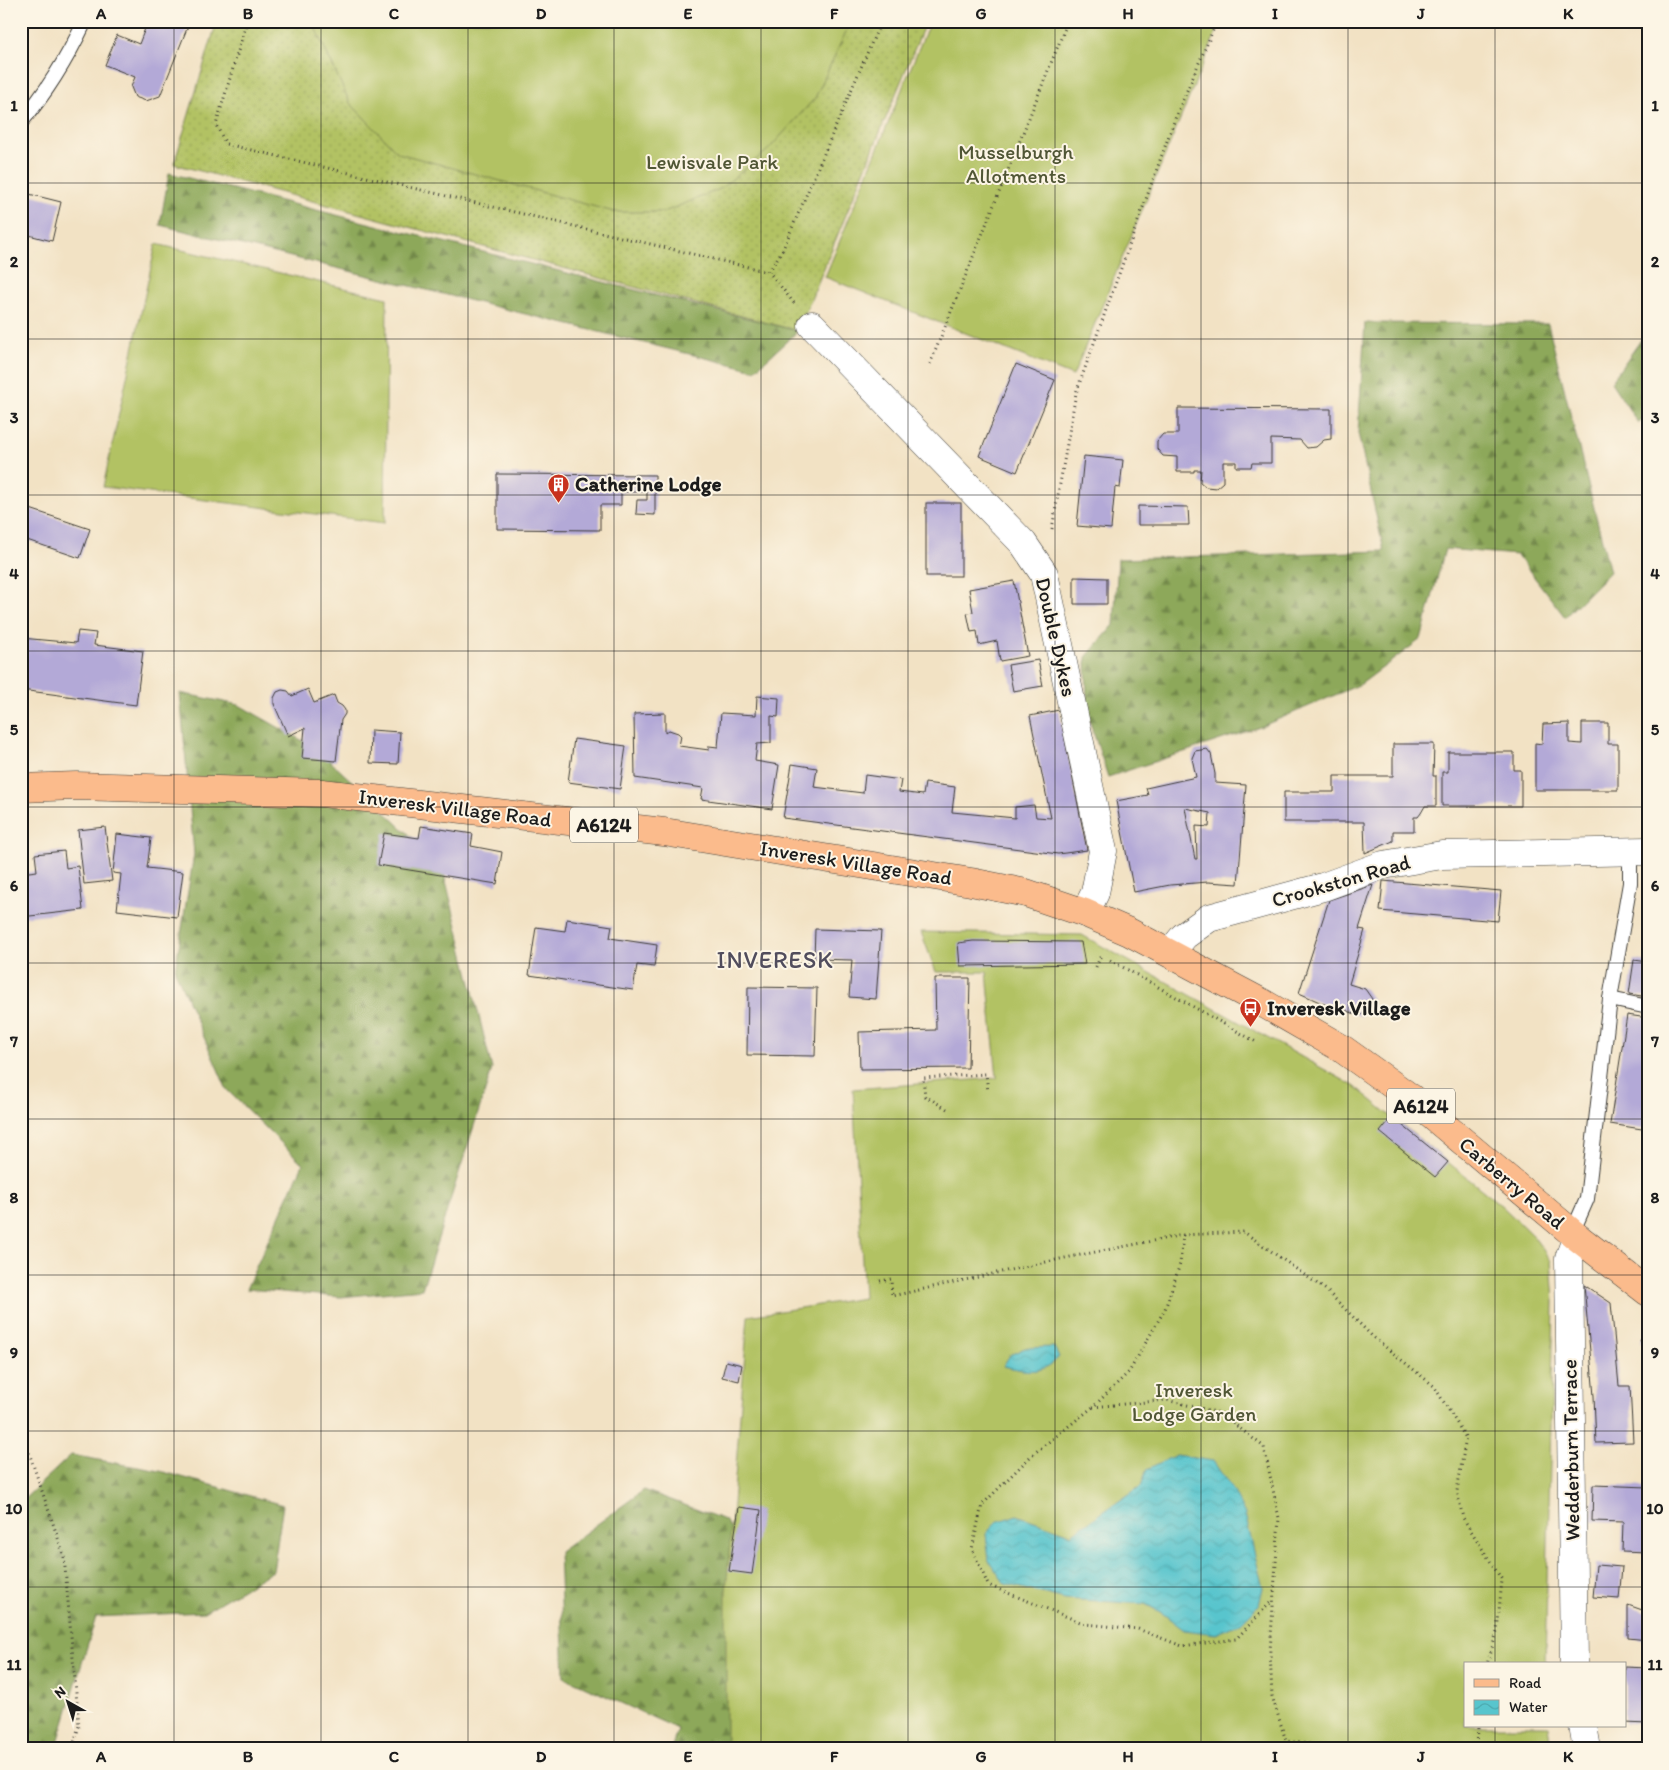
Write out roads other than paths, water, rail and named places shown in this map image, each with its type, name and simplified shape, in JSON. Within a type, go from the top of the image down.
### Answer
[{"type":"main road","name":"Inveresk Village Road","points":[[21,788],[76,786],[322,792],[664,832],[971,882],[1026,893],[1085,912],[1170,953]]},
{"type":"main road","name":"Carberry Road","points":[[1170,953],[1261,1002],[1340,1048],[1411,1098],[1575,1235],[1648,1292]]},
{"type":"street","name":"Double Dykes","points":[[812,325],[1022,543],[1044,574],[1103,851],[1095,893],[1085,912]]},
{"type":"street","name":"Crookston Road","points":[[1170,953],[1184,936],[1209,918],[1323,887],[1383,865],[1442,855],[1639,852]]},
{"type":"street","name":"Wedderburn Terrace","points":[[1574,1662],[1569,1258],[1575,1235]]},
{"type":"street","points":[[1583,1728],[1587,1749]]},
{"type":"lane","points":[[21,122],[33,109],[73,46],[85,21]]},
{"type":"lane","points":[[1575,1235],[1587,1199],[1610,999],[1630,883],[1639,852]]},
{"type":"lane","points":[[1610,999],[1648,1007]]},
{"type":"water","points":[[1054,1347],[1059,1357],[1053,1363],[1040,1370],[1026,1370],[1003,1366],[1010,1355],[1025,1348]]},
{"type":"water","points":[[1176,1455],[1213,1461],[1234,1492],[1245,1514],[1263,1588],[1259,1605],[1241,1623],[1216,1634],[1184,1630],[1162,1613],[1145,1604],[1065,1599],[1005,1584],[989,1561],[986,1534],[996,1522],[1017,1515],[1071,1534],[1141,1486],[1147,1469]]},
{"type":"place","name":"Catherine Lodge","points":[[559,503]]},
{"type":"place","name":"Inveresk Village","points":[[1251,1027]]},
{"type":"district","name":"INVERESK","points":[[775,960]]},
{"type":"park label","name":"Lewisvale Park","points":[[712,162]]},
{"type":"park label","name":"Musselburgh Allotments","points":[[1016,164]]},
{"type":"park label","name":"Inveresk Lodge Garden","points":[[1194,1402]]}]
